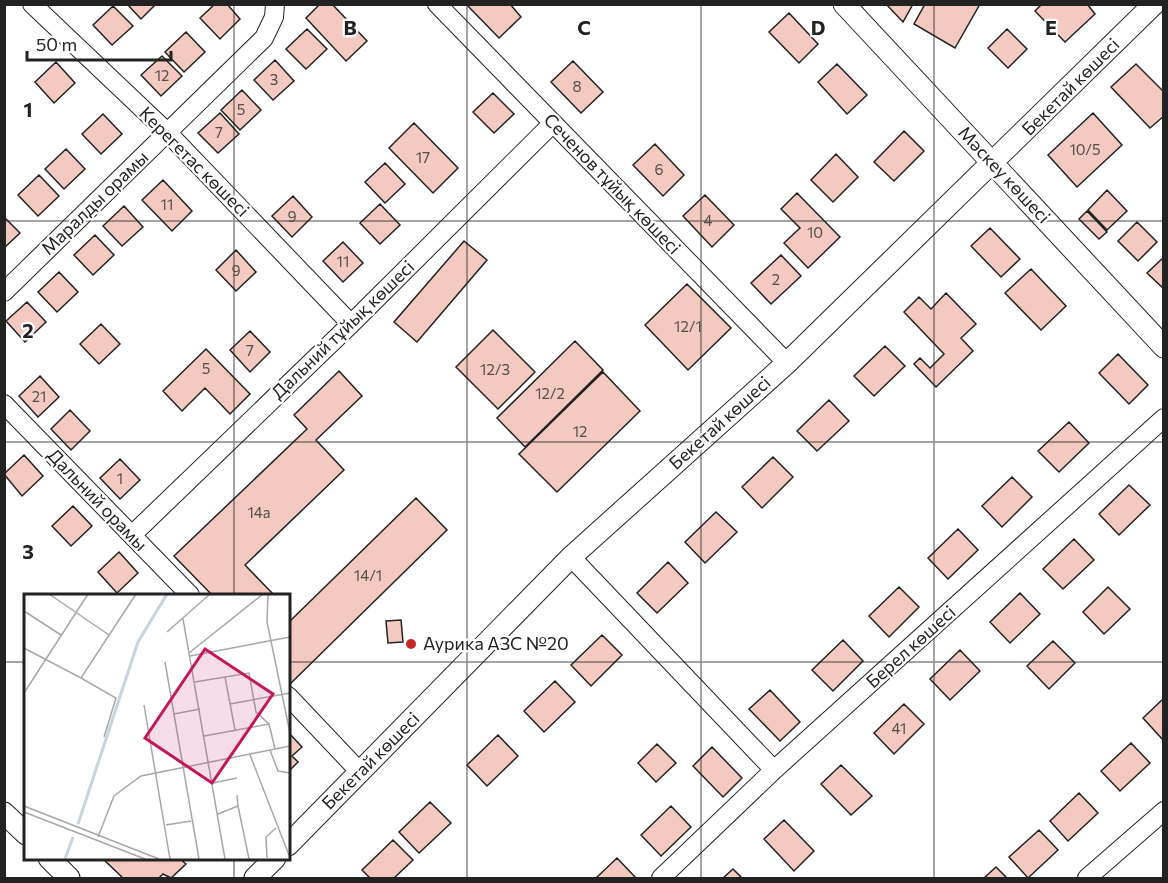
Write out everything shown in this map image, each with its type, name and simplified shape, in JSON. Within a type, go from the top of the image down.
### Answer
[{"type":"street","name":"Керегетас көшесі","points":[[32,4],[167,132],[351,324]]},
{"type":"street","name":"Маралды орамы","points":[[4,292],[264,38],[274,17],[275,4]]},
{"type":"street","name":"Сеченов тұйық көшесі","points":[[437,4],[787,363]]},
{"type":"street","name":"Мәскеу көшесі","points":[[844,4],[1164,347]]},
{"type":"street","name":"Бекетай көшесі","points":[[290,843],[571,557],[787,363],[1154,4]]},
{"type":"street","name":"Дальний тұйық көшесі","points":[[132,535],[351,324],[553,123]]},
{"type":"street","name":"Дальний орамы","points":[[4,404],[189,594]]},
{"type":"street","name":"Берел көшесі","points":[[661,879],[774,770],[1164,418]]},
{"type":"street","points":[[571,557],[774,770]]},
{"type":"street","points":[[290,698],[360,771]]},
{"type":"street","points":[[1087,879],[1164,811]]},
{"type":"street","points":[[4,813],[24,832]]},
{"type":"street","points":[[49,859],[69,879]]},
{"type":"street","points":[[255,879],[274,859]]},
{"type":"building","points":[[127,4],[156,4],[141,19]]},
{"type":"building","points":[[215,4],[227,4],[240,19],[220,39],[200,18]]},
{"type":"building","points":[[320,4],[332,4],[367,41],[346,61],[306,18]]},
{"type":"building","points":[[466,4],[510,4],[521,17],[499,38]]},
{"type":"building","points":[[886,4],[913,4],[903,22]]},
{"type":"building","points":[[925,4],[980,4],[955,48],[914,24]]},
{"type":"building","points":[[1042,4],[1087,4],[1095,14],[1065,42],[1035,11]]},
{"type":"building","points":[[113,6],[133,26],[112,45],[93,25]]},
{"type":"building","points":[[789,13],[818,44],[799,63],[769,32]]},
{"type":"building","points":[[307,29],[327,49],[306,69],[286,49]]},
{"type":"building","points":[[1007,29],[1027,49],[1008,68],[988,48]]},
{"type":"building","points":[[186,32],[205,52],[184,72],[165,52]]},
{"type":"building","points":[[162,56],[182,76],[161,96],[141,75]]},
{"type":"building","points":[[275,60],[294,81],[273,100],[254,80]]},
{"type":"building","points":[[573,61],[603,92],[581,113],[551,82]]},
{"type":"building","points":[[56,62],[75,83],[54,103],[35,82]]},
{"type":"building","points":[[837,64],[867,95],[847,114],[818,82]]},
{"type":"building","points":[[1136,64],[1164,92],[1164,116],[1150,128],[1111,87]]},
{"type":"building","points":[[242,90],[261,110],[240,130],[221,110]]},
{"type":"building","points":[[493,93],[514,114],[494,133],[473,112]]},
{"type":"building","points":[[220,113],[239,134],[218,153],[198,133]]},
{"type":"building","points":[[1093,113],[1122,145],[1077,187],[1048,155]]},
{"type":"building","points":[[103,114],[122,134],[101,154],[82,134]]},
{"type":"building","points":[[414,123],[458,168],[433,193],[389,148]]},
{"type":"building","points":[[904,131],[924,151],[894,181],[874,162]]},
{"type":"building","points":[[655,144],[684,175],[663,196],[633,165]]},
{"type":"building","points":[[66,149],[85,169],[64,189],[45,169]]},
{"type":"building","points":[[836,154],[858,177],[833,202],[811,180]]},
{"type":"building","points":[[385,163],[405,184],[385,203],[365,182]]},
{"type":"building","points":[[39,175],[59,196],[38,216],[18,195]]},
{"type":"building","points":[[163,180],[192,211],[172,231],[142,200]]},
{"type":"building","points":[[1107,190],[1127,211],[1107,230],[1088,210]]},
{"type":"building","points":[[797,193],[840,237],[808,268],[784,243],[800,228],[781,209]]},
{"type":"building","points":[[705,195],[734,225],[712,247],[683,216]]},
{"type":"building","points":[[293,196],[312,217],[292,237],[272,216]]},
{"type":"building","points":[[380,204],[400,225],[380,244],[360,223]]},
{"type":"building","points":[[124,206],[143,227],[122,246],[103,226]]},
{"type":"building","points":[[1087,211],[1107,232],[1099,239],[1079,219]]},
{"type":"building","points":[[4,217],[20,233],[4,248]]},
{"type":"building","points":[[1137,222],[1157,242],[1138,261],[1118,241]]},
{"type":"building","points":[[990,228],[1020,259],[1001,277],[971,246]]},
{"type":"building","points":[[95,235],[114,255],[93,275],[74,255]]},
{"type":"building","points":[[464,241],[487,260],[417,342],[394,322]]},
{"type":"building","points":[[343,242],[363,263],[343,282],[323,261]]},
{"type":"building","points":[[236,250],[256,272],[236,291],[216,270]]},
{"type":"building","points":[[781,255],[801,276],[771,304],[751,283]]},
{"type":"building","points":[[1164,257],[1164,289],[1147,273]]},
{"type":"building","points":[[1031,269],[1066,306],[1041,330],[1005,293]]},
{"type":"building","points":[[59,272],[78,292],[57,312],[38,292]]},
{"type":"building","points":[[687,284],[731,328],[688,370],[645,325]]},
{"type":"building","points":[[946,293],[976,324],[961,338],[973,351],[936,387],[914,364],[920,358],[930,368],[944,354],[904,312],[919,297],[931,309]]},
{"type":"building","points":[[27,302],[46,322],[25,342],[6,321]]},
{"type":"building","points":[[101,324],[120,344],[99,364],[80,344]]},
{"type":"building","points":[[493,330],[535,372],[498,409],[456,367]]},
{"type":"building","points":[[250,331],[270,352],[250,372],[230,350]]},
{"type":"building","points":[[575,341],[603,370],[525,447],[497,418]]},
{"type":"building","points":[[885,346],[905,366],[874,396],[854,376]]},
{"type":"building","points":[[206,349],[250,394],[230,414],[205,388],[182,411],[163,391]]},
{"type":"building","points":[[1118,354],[1148,385],[1129,404],[1099,373]]},
{"type":"building","points":[[339,371],[362,396],[316,440],[344,470],[245,565],[273,594],[211,594],[174,556],[307,429],[294,415]]},
{"type":"building","points":[[603,372],[640,411],[557,492],[519,454]]},
{"type":"building","points":[[40,376],[59,397],[38,417],[19,396]]},
{"type":"building","points":[[829,400],[849,421],[817,451],[797,431]]},
{"type":"building","points":[[70,410],[90,431],[71,450],[51,429]]},
{"type":"building","points":[[1069,422],[1089,443],[1059,472],[1038,451]]},
{"type":"building","points":[[24,455],[43,476],[22,496],[4,474]]},
{"type":"building","points":[[773,457],[793,477],[762,508],[742,487]]},
{"type":"building","points":[[120,459],[140,480],[120,499],[100,478]]},
{"type":"building","points":[[1012,477],[1032,497],[1002,527],[982,506]]},
{"type":"building","points":[[1129,485],[1150,505],[1119,535],[1099,514]]},
{"type":"building","points":[[416,498],[447,530],[290,684],[290,621]]},
{"type":"building","points":[[73,506],[92,526],[71,546],[52,526]]},
{"type":"building","points":[[716,512],[737,532],[705,563],[685,542]]},
{"type":"building","points":[[958,529],[978,550],[948,579],[928,558]]},
{"type":"building","points":[[1074,539],[1094,560],[1063,589],[1043,569]]},
{"type":"building","points":[[119,552],[138,573],[117,593],[98,572]]},
{"type":"building","points":[[668,562],[688,583],[657,613],[637,593]]},
{"type":"building","points":[[899,587],[919,607],[889,637],[869,616]]},
{"type":"building","points":[[1108,587],[1130,609],[1104,634],[1083,612]]},
{"type":"building","points":[[1020,593],[1040,614],[1010,643],[990,622]]},
{"type":"building","points":[[401,620],[403,642],[388,643],[386,621]]},
{"type":"building","points":[[602,635],[622,655],[591,686],[571,665]]},
{"type":"building","points":[[843,640],[863,661],[833,691],[812,670]]},
{"type":"building","points":[[1053,641],[1075,663],[1049,689],[1027,666]]},
{"type":"building","points":[[960,650],[980,671],[950,700],[930,679]]},
{"type":"building","points":[[555,681],[575,702],[544,732],[524,711]]},
{"type":"building","points":[[770,690],[800,722],[780,741],[749,709]]},
{"type":"building","points":[[1164,700],[1164,741],[1143,718]]},
{"type":"building","points":[[904,704],[924,724],[894,754],[874,733]]},
{"type":"building","points":[[290,734],[302,747],[292,756],[298,762],[290,770]]},
{"type":"building","points":[[498,735],[518,756],[487,786],[467,765]]},
{"type":"building","points":[[1131,743],[1150,763],[1120,791],[1101,771]]},
{"type":"building","points":[[657,744],[676,763],[656,782],[638,763]]},
{"type":"building","points":[[712,747],[742,778],[723,797],[693,766]]},
{"type":"building","points":[[841,765],[872,796],[851,815],[821,784]]},
{"type":"building","points":[[1079,793],[1098,813],[1068,841],[1050,821]]},
{"type":"building","points":[[430,802],[451,823],[419,853],[399,832]]},
{"type":"building","points":[[671,806],[691,827],[661,856],[641,835]]},
{"type":"building","points":[[784,820],[814,851],[794,871],[764,839]]},
{"type":"building","points":[[1039,830],[1058,850],[1028,878],[1009,857]]},
{"type":"building","points":[[393,840],[413,860],[394,878],[370,878],[362,870]]},
{"type":"building","points":[[617,858],[636,878],[596,878]]},
{"type":"building","points":[[103,859],[180,859],[186,864],[171,878],[163,874],[159,878],[123,878]]},
{"type":"building","points":[[996,867],[1007,878],[984,878]]},
{"type":"building","points":[[733,869],[742,878],[723,878]]},
{"type":"place","name":"Аурика АЗС №20","points":[[411,644]]}]
